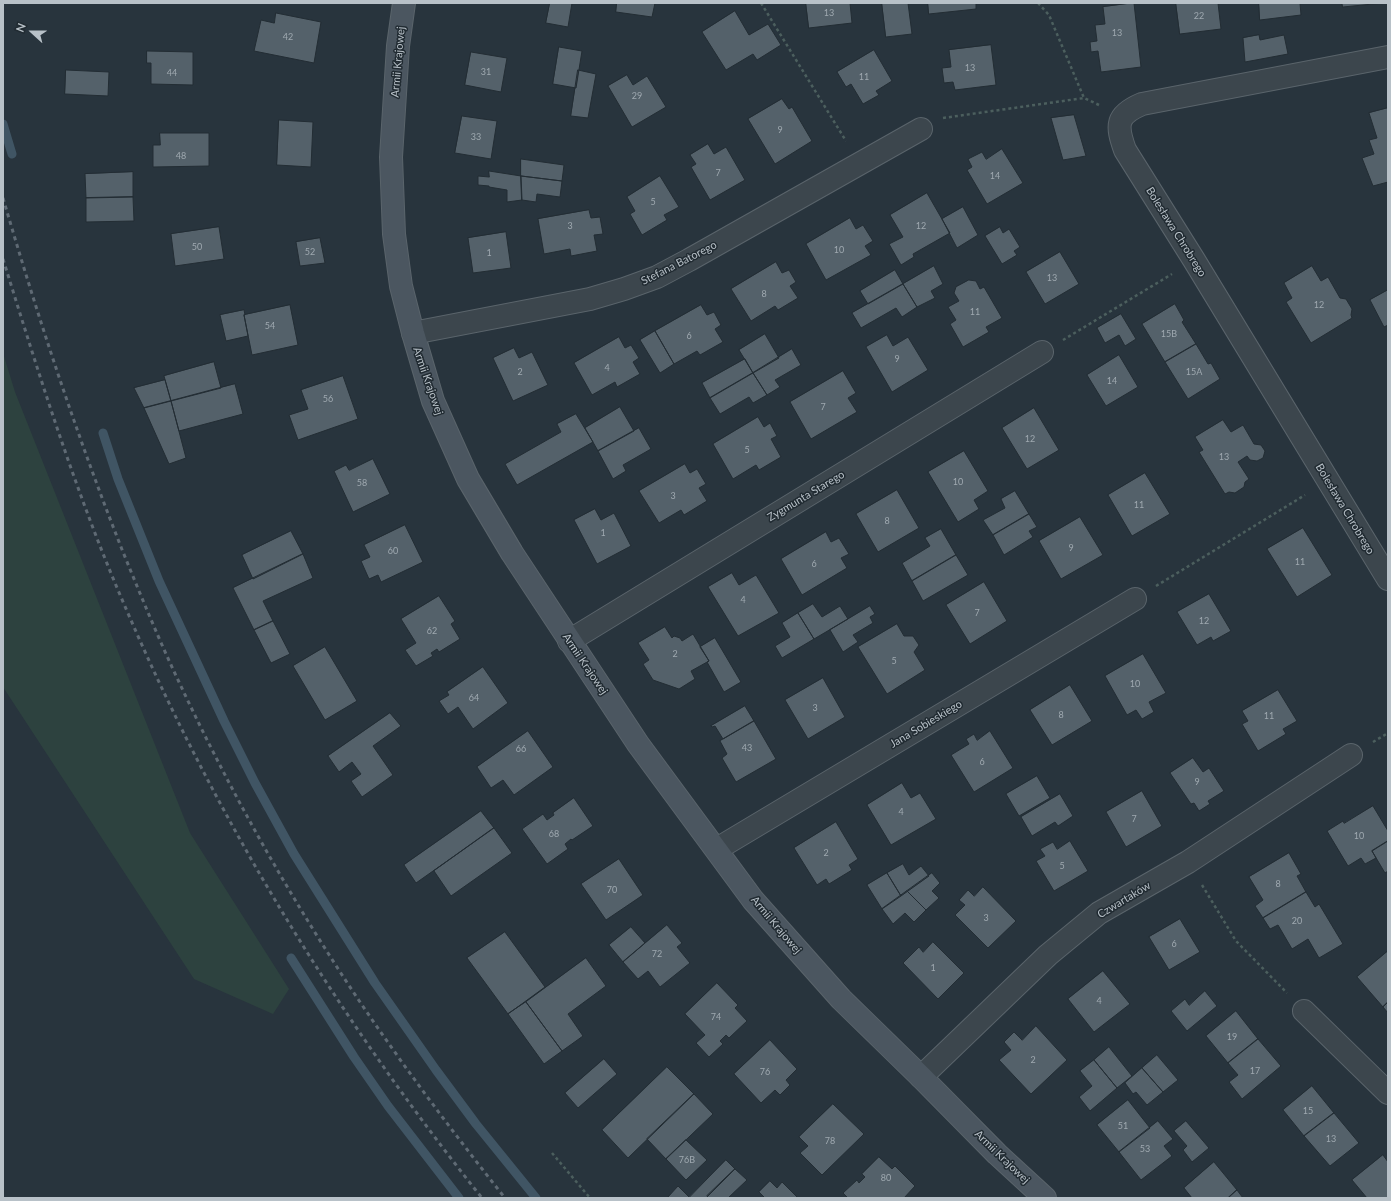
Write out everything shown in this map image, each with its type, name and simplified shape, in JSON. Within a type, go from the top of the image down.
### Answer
[{"type":"street","name":"Armii Krajowej","points":[[404,3],[398,46],[391,157],[394,234],[401,286],[412,333],[433,401],[468,479],[512,553],[638,744],[753,900],[841,999],[997,1154],[1045,1198]]},
{"type":"street","points":[[1123,116],[1129,109],[1142,104],[1388,57]]},
{"type":"street","name":"Bolesława Chrobrego","points":[[1123,116],[1119,125],[1119,134],[1125,150],[1194,260],[1388,579]]},
{"type":"street","name":"Stefana Batorego","points":[[412,333],[590,299],[657,277],[921,129]]},
{"type":"street","name":"Zygmunta Starego","points":[[569,641],[1042,352]]},
{"type":"street","name":"Jana Sobieskiego","points":[[716,849],[1135,599]]},
{"type":"street","name":"Czwartaków","points":[[920,1077],[1048,955],[1099,913],[1188,862],[1352,755]]},
{"type":"street","points":[[1304,1011],[1388,1093]]},
{"type":"path","points":[[761,3],[860,164]]},
{"type":"path","points":[[1038,3],[1049,15],[1084,98]]},
{"type":"path","points":[[921,129],[934,119],[1084,98],[1123,116]]},
{"type":"path","points":[[1042,352],[1194,260]]},
{"type":"path","points":[[1135,599],[1328,481]]},
{"type":"path","points":[[1188,862],[1236,941],[1304,1011]]},
{"type":"path","points":[[552,1153],[590,1198]]},
{"type":"green space","points":[[3,353],[15,392],[190,833],[289,989],[273,1014],[194,979],[3,687]]},
{"type":"building","points":[[550,3],[572,3],[568,27],[546,23]]},
{"type":"building","points":[[617,3],[655,3],[652,17],[616,12]]},
{"type":"building","points":[[806,3],[850,3],[852,23],[809,28]]},
{"type":"building","points":[[882,3],[908,3],[912,34],[886,37]]},
{"type":"building","points":[[928,3],[976,3],[976,9],[929,14]]},
{"type":"building","points":[[1134,3],[1141,67],[1101,72],[1098,51],[1091,52],[1090,42],[1097,41],[1095,25],[1105,24],[1103,7]]},
{"type":"building","points":[[1176,3],[1218,3],[1221,29],[1180,34]]},
{"type":"building","points":[[1259,3],[1300,3],[1301,15],[1260,20]]},
{"type":"building","points":[[1342,3],[1383,3],[1343,7]]},
{"type":"building","points":[[735,11],[749,35],[768,24],[781,45],[757,60],[753,54],[726,70],[702,32]]},
{"type":"building","points":[[276,13],[321,22],[314,63],[254,51],[261,20],[274,23]]},
{"type":"building","points":[[1259,35],[1260,40],[1284,35],[1288,54],[1245,62],[1243,38]]},
{"type":"building","points":[[991,45],[996,85],[955,90],[953,82],[944,83],[942,68],[951,67],[949,50]]},
{"type":"building","points":[[559,47],[582,51],[576,88],[553,84]]},
{"type":"building","points":[[874,50],[892,81],[876,91],[879,95],[863,104],[851,84],[846,87],[837,72]]},
{"type":"building","points":[[147,51],[193,52],[193,85],[151,84],[151,63],[147,63]]},
{"type":"building","points":[[471,52],[507,58],[501,92],[465,85]]},
{"type":"building","points":[[66,70],[109,72],[108,96],[65,94]]},
{"type":"building","points":[[578,70],[596,74],[588,118],[571,116]]},
{"type":"building","points":[[627,75],[633,85],[647,76],[666,107],[632,127],[608,86]]},
{"type":"building","points":[[782,99],[789,109],[792,107],[812,141],[775,164],[748,119]]},
{"type":"building","points":[[1388,108],[1388,182],[1373,186],[1362,158],[1374,154],[1369,140],[1377,138],[1369,113]]},
{"type":"building","points":[[1074,115],[1086,156],[1063,160],[1051,118]]},
{"type":"building","points":[[462,116],[497,121],[491,159],[455,153]]},
{"type":"building","points":[[279,120],[313,122],[311,167],[277,165]]},
{"type":"building","points":[[160,133],[209,133],[209,166],[153,167],[153,145],[160,145]]},
{"type":"building","points":[[708,144],[714,154],[726,147],[745,180],[710,200],[691,167],[696,164],[690,155]]},
{"type":"building","points":[[1002,149],[1023,183],[987,204],[967,170],[972,167],[968,159],[982,152],[986,159]]},
{"type":"building","points":[[521,159],[564,165],[562,181],[521,176]]},
{"type":"building","points":[[489,171],[521,176],[522,200],[507,202],[507,190],[478,185],[478,176],[489,177]]},
{"type":"building","points":[[133,172],[133,197],[86,198],[85,174]]},
{"type":"building","points":[[521,176],[562,181],[560,197],[537,194],[536,202],[522,200]]},
{"type":"building","points":[[660,176],[679,207],[664,215],[667,220],[642,235],[630,214],[635,211],[627,197]]},
{"type":"building","points":[[927,193],[950,233],[913,254],[914,257],[901,265],[889,244],[903,237],[890,215]]},
{"type":"building","points":[[133,197],[134,221],[86,222],[86,198]]},
{"type":"building","points":[[963,207],[978,235],[957,248],[942,219]]},
{"type":"building","points":[[589,210],[591,218],[600,217],[603,234],[594,235],[597,251],[571,256],[570,249],[544,254],[538,219]]},
{"type":"building","points":[[850,218],[856,229],[863,225],[873,241],[865,246],[871,255],[826,280],[806,244]]},
{"type":"building","points":[[219,227],[224,259],[175,266],[171,234]]},
{"type":"building","points":[[1000,227],[1003,233],[1009,229],[1020,247],[1014,251],[1017,255],[1002,264],[985,236]]},
{"type":"building","points":[[506,232],[511,268],[473,273],[468,238]]},
{"type":"building","points":[[320,238],[325,263],[300,266],[296,242]]},
{"type":"building","points":[[1060,252],[1079,284],[1045,304],[1026,272]]},
{"type":"building","points":[[776,262],[782,273],[789,270],[796,282],[790,286],[798,298],[778,310],[775,306],[751,321],[731,289]]},
{"type":"building","points":[[934,266],[943,284],[931,291],[935,298],[917,307],[903,284]]},
{"type":"building","points":[[1312,266],[1321,281],[1328,277],[1340,298],[1346,299],[1352,309],[1352,318],[1311,343],[1286,302],[1292,298],[1284,283]]},
{"type":"building","points":[[895,270],[903,284],[868,304],[860,291]]},
{"type":"building","points":[[969,280],[976,281],[980,289],[984,287],[1002,318],[986,327],[989,332],[963,347],[950,324],[956,320],[948,307],[959,301],[954,293],[956,287]]},
{"type":"building","points":[[903,284],[917,307],[902,317],[896,308],[861,328],[852,313]]},
{"type":"building","points":[[1388,290],[1388,325],[1384,327],[1370,300]]},
{"type":"building","points":[[1175,304],[1184,320],[1182,322],[1196,344],[1165,362],[1142,324]]},
{"type":"building","points":[[290,305],[298,345],[252,355],[244,315]]},
{"type":"building","points":[[701,305],[707,315],[714,312],[721,325],[715,329],[723,342],[700,355],[697,351],[674,364],[655,331]]},
{"type":"building","points":[[244,310],[248,336],[226,341],[220,315]]},
{"type":"building","points":[[1121,314],[1136,339],[1125,346],[1119,335],[1105,343],[1097,328]]},
{"type":"building","points":[[655,331],[674,364],[660,373],[640,340]]},
{"type":"building","points":[[765,334],[779,358],[753,373],[739,350]]},
{"type":"building","points":[[887,335],[893,346],[908,337],[928,370],[892,392],[866,347]]},
{"type":"building","points":[[619,337],[625,348],[631,345],[639,358],[633,362],[640,374],[617,387],[615,382],[592,395],[574,363]]},
{"type":"building","points":[[1196,344],[1208,364],[1211,363],[1220,379],[1188,399],[1165,362]]},
{"type":"building","points":[[514,348],[519,358],[532,352],[548,385],[513,401],[493,358]]},
{"type":"building","points":[[792,349],[801,365],[775,380],[780,387],[767,395],[753,373]]},
{"type":"building","points":[[1119,355],[1138,387],[1106,406],[1087,375]]},
{"type":"building","points":[[745,359],[753,373],[710,398],[702,383]]},
{"type":"building","points":[[214,362],[221,388],[171,401],[164,376]]},
{"type":"building","points":[[843,371],[856,393],[848,398],[857,412],[811,439],[790,402]]},
{"type":"building","points":[[753,373],[767,395],[753,403],[749,397],[720,414],[710,398]]},
{"type":"building","points":[[343,376],[358,419],[298,440],[289,415],[308,409],[301,390]]},
{"type":"building","points":[[165,380],[171,401],[144,408],[134,388]]},
{"type":"building","points":[[235,384],[243,414],[179,431],[171,401]]},
{"type":"building","points":[[171,401],[186,458],[169,464],[144,408]]},
{"type":"building","points":[[620,407],[634,431],[598,451],[585,428]]},
{"type":"building","points":[[1034,408],[1059,450],[1027,469],[1002,428]]},
{"type":"building","points":[[576,414],[593,442],[517,485],[505,464],[561,432],[557,424]]},
{"type":"building","points":[[758,417],[764,427],[770,423],[777,436],[771,439],[781,457],[759,470],[756,465],[733,479],[713,444]]},
{"type":"building","points":[[1223,420],[1231,432],[1243,425],[1254,444],[1261,445],[1265,451],[1263,458],[1257,461],[1250,460],[1247,456],[1238,462],[1249,479],[1245,482],[1244,487],[1235,493],[1229,492],[1225,494],[1199,452],[1203,450],[1195,437]]},
{"type":"building","points":[[639,428],[651,449],[623,465],[626,471],[613,479],[598,451]]},
{"type":"building","points":[[964,451],[988,491],[974,500],[979,509],[958,522],[928,472]]},
{"type":"building","points":[[373,459],[390,494],[353,512],[334,471],[346,465],[349,470]]},
{"type":"building","points":[[685,464],[690,473],[697,469],[706,484],[699,488],[707,501],[684,515],[681,510],[659,523],[639,491]]},
{"type":"building","points":[[1145,473],[1170,514],[1132,536],[1108,495]]},
{"type":"building","points":[[897,490],[919,528],[878,552],[856,514]]},
{"type":"building","points":[[1015,491],[1029,514],[993,535],[983,520],[1005,508],[1001,499]]},
{"type":"building","points":[[595,509],[601,520],[614,513],[631,546],[597,564],[574,520]]},
{"type":"building","points":[[1029,514],[1037,527],[1029,531],[1033,537],[1004,555],[993,535]]},
{"type":"building","points":[[1080,517],[1103,555],[1061,579],[1039,541]]},
{"type":"building","points":[[405,525],[423,562],[381,582],[378,575],[369,579],[361,561],[370,557],[364,545]]},
{"type":"building","points":[[1303,528],[1332,575],[1297,597],[1267,549]]},
{"type":"building","points":[[941,529],[956,555],[912,581],[902,563],[930,546],[925,538]]},
{"type":"building","points":[[291,531],[303,554],[253,579],[242,555]]},
{"type":"building","points":[[826,532],[831,542],[839,538],[849,554],[841,558],[847,568],[802,595],[781,559]]},
{"type":"building","points":[[303,554],[313,578],[263,601],[273,621],[254,630],[233,588]]},
{"type":"building","points":[[956,555],[968,575],[923,601],[912,581]]},
{"type":"building","points":[[732,573],[739,585],[756,575],[779,613],[738,636],[708,587]]},
{"type":"building","points":[[984,582],[1007,621],[970,644],[946,605]]},
{"type":"building","points":[[1209,594],[1231,631],[1213,641],[1211,637],[1197,645],[1177,612]]},
{"type":"building","points":[[439,596],[455,621],[451,624],[460,639],[439,652],[437,649],[431,653],[433,656],[416,666],[405,650],[416,643],[401,619]]},
{"type":"building","points":[[813,604],[822,617],[840,606],[848,619],[814,639],[798,613]]},
{"type":"building","points":[[870,606],[875,614],[870,617],[873,623],[853,635],[858,642],[843,652],[830,630]]},
{"type":"building","points":[[798,613],[814,639],[782,658],[775,646],[790,637],[782,623]]},
{"type":"building","points":[[273,621],[290,654],[271,663],[254,630]]},
{"type":"building","points":[[897,624],[904,636],[913,636],[919,645],[914,652],[925,670],[887,694],[858,647]]},
{"type":"building","points":[[665,627],[672,638],[674,636],[680,638],[682,641],[693,634],[709,661],[691,671],[695,679],[679,689],[653,680],[643,664],[649,660],[638,643]]},
{"type":"building","points":[[715,638],[741,682],[724,692],[707,662],[709,661],[700,647]]},
{"type":"building","points":[[325,647],[357,701],[325,720],[293,666]]},
{"type":"building","points":[[1143,654],[1166,693],[1149,702],[1154,712],[1142,719],[1136,710],[1127,715],[1105,676]]},
{"type":"building","points":[[483,667],[508,703],[473,729],[458,707],[448,714],[439,701],[449,695],[447,692]]},
{"type":"building","points":[[823,678],[845,717],[808,739],[785,700]]},
{"type":"building","points":[[1070,685],[1092,721],[1052,745],[1030,710]]},
{"type":"building","points":[[1278,690],[1297,721],[1283,729],[1286,734],[1258,751],[1242,724],[1248,721],[1242,711]]},
{"type":"building","points":[[745,706],[754,721],[723,739],[715,726],[711,726]]},
{"type":"building","points":[[390,713],[401,726],[373,746],[393,775],[362,797],[351,781],[361,774],[352,762],[339,772],[328,756]]},
{"type":"building","points":[[754,721],[776,759],[736,782],[722,758],[727,754],[720,741]]},
{"type":"building","points":[[528,731],[553,767],[514,795],[503,780],[491,788],[477,767]]},
{"type":"building","points":[[990,731],[1013,768],[974,792],[951,755],[969,744],[966,739],[974,734],[977,740]]},
{"type":"building","points":[[1193,758],[1203,772],[1209,768],[1224,791],[1208,801],[1210,804],[1199,811],[1194,803],[1191,804],[1170,773]]},
{"type":"building","points":[[1037,776],[1050,798],[1019,816],[1006,794]]},
{"type":"building","points":[[902,783],[911,798],[920,793],[936,819],[891,845],[867,805]]},
{"type":"building","points":[[1142,791],[1162,826],[1126,847],[1106,812]]},
{"type":"building","points":[[1060,794],[1073,816],[1058,826],[1055,822],[1032,836],[1021,817]]},
{"type":"building","points":[[574,798],[593,826],[572,840],[571,839],[565,844],[568,849],[547,864],[522,829],[543,814],[547,820],[554,815],[553,813]]},
{"type":"building","points":[[1373,806],[1388,831],[1388,841],[1372,851],[1376,858],[1365,864],[1361,858],[1348,866],[1327,831]]},
{"type":"building","points":[[481,811],[494,828],[416,883],[404,865]]},
{"type":"building","points":[[836,822],[858,859],[849,865],[852,870],[829,884],[826,879],[817,885],[794,848]]},
{"type":"building","points":[[494,828],[512,853],[451,896],[434,871]]},
{"type":"building","points":[[1070,841],[1088,871],[1054,891],[1036,861],[1045,856],[1040,849],[1053,842],[1057,849]]},
{"type":"building","points":[[1388,841],[1388,871],[1385,873],[1372,851]]},
{"type":"building","points":[[1289,853],[1301,874],[1297,876],[1306,892],[1263,918],[1255,906],[1263,900],[1249,877]]},
{"type":"building","points":[[619,859],[643,895],[606,920],[581,884]]},
{"type":"building","points":[[903,864],[909,875],[921,866],[929,876],[901,896],[887,873]]},
{"type":"building","points":[[887,873],[901,896],[882,909],[867,885]]},
{"type":"building","points":[[932,873],[940,883],[932,891],[939,898],[926,910],[907,891]]},
{"type":"building","points":[[983,887],[1016,921],[988,948],[955,915],[965,905],[959,900],[968,890],[974,896]]},
{"type":"building","points":[[907,891],[926,910],[914,922],[905,913],[893,924],[882,909]]},
{"type":"building","points":[[1306,892],[1315,907],[1319,904],[1343,944],[1319,958],[1308,939],[1292,949],[1278,925],[1270,929],[1263,918]]},
{"type":"building","points":[[1180,919],[1200,952],[1169,970],[1149,937]]},
{"type":"building","points":[[667,925],[682,943],[677,947],[690,963],[660,987],[648,971],[638,979],[623,962]]},
{"type":"building","points":[[631,927],[645,943],[623,962],[609,945]]},
{"type":"building","points":[[505,932],[545,987],[508,1014],[467,958]]},
{"type":"building","points":[[933,942],[964,973],[938,999],[903,963],[919,947],[923,952]]},
{"type":"building","points":[[1388,951],[1388,1002],[1383,1007],[1357,977]]},
{"type":"building","points":[[586,958],[606,986],[568,1014],[583,1036],[562,1051],[526,1002]]},
{"type":"building","points":[[1103,971],[1130,1004],[1094,1032],[1068,999]]},
{"type":"building","points":[[717,983],[738,1005],[735,1008],[747,1021],[729,1038],[726,1035],[720,1041],[723,1044],[709,1057],[696,1043],[705,1035],[685,1014]]},
{"type":"building","points":[[1205,991],[1217,1006],[1187,1031],[1171,1011],[1185,999],[1189,1005]]},
{"type":"building","points":[[526,1002],[562,1051],[544,1064],[508,1014]]},
{"type":"building","points":[[1388,1002],[1388,1013],[1383,1007]]},
{"type":"building","points":[[1236,1011],[1258,1039],[1228,1063],[1206,1036]]},
{"type":"building","points":[[1036,1026],[1067,1060],[1031,1094],[999,1060],[1011,1050],[1004,1042],[1014,1032],[1022,1040]]},
{"type":"building","points":[[1258,1039],[1281,1066],[1242,1099],[1229,1082],[1238,1075],[1228,1063]]},
{"type":"building","points":[[770,1040],[797,1069],[786,1080],[790,1085],[780,1095],[775,1090],[761,1103],[734,1074]]},
{"type":"building","points":[[1109,1047],[1132,1076],[1117,1088],[1094,1060]]},
{"type":"building","points":[[1157,1055],[1178,1080],[1163,1092],[1142,1068]]},
{"type":"building","points":[[604,1059],[617,1074],[578,1108],[565,1093]]},
{"type":"building","points":[[1094,1060],[1117,1088],[1090,1111],[1079,1097],[1092,1086],[1080,1071]]},
{"type":"building","points":[[667,1067],[694,1094],[628,1158],[602,1130]]},
{"type":"building","points":[[1142,1068],[1163,1092],[1147,1105],[1136,1092],[1133,1094],[1125,1083]]},
{"type":"building","points":[[1312,1086],[1334,1113],[1304,1136],[1283,1110]]},
{"type":"building","points":[[694,1094],[713,1114],[666,1159],[647,1139]]},
{"type":"building","points":[[1128,1100],[1150,1128],[1119,1152],[1097,1125]]},
{"type":"building","points":[[833,1104],[864,1134],[822,1175],[800,1153],[808,1146],[799,1137]]},
{"type":"building","points":[[1334,1113],[1359,1143],[1330,1166],[1304,1136]]},
{"type":"building","points":[[1158,1121],[1173,1139],[1164,1146],[1172,1156],[1141,1180],[1119,1152]]},
{"type":"building","points":[[1186,1121],[1209,1148],[1192,1162],[1183,1150],[1187,1146],[1174,1131]]},
{"type":"building","points":[[686,1140],[707,1160],[686,1180],[666,1159]]},
{"type":"building","points":[[1383,1155],[1388,1162],[1388,1198],[1367,1198],[1352,1180]]},
{"type":"building","points":[[879,1157],[892,1169],[895,1166],[915,1186],[904,1198],[848,1198],[843,1193],[857,1180],[859,1183],[865,1177],[862,1174]]},
{"type":"building","points":[[726,1160],[735,1169],[706,1198],[668,1197],[678,1186],[689,1197]]},
{"type":"building","points":[[1214,1162],[1237,1190],[1228,1198],[1192,1198],[1184,1188]]},
{"type":"building","points":[[735,1169],[747,1180],[728,1198],[709,1198],[707,1196]]},
{"type":"building","points":[[770,1181],[777,1188],[782,1182],[798,1198],[765,1198],[759,1192]]},
{"type":"building","points":[[1237,1190],[1243,1198],[1228,1198]]},
{"type":"waterway","points":[[3,124],[12,154]]},
{"type":"waterway","points":[[103,433],[118,479],[159,581],[224,721],[255,783],[294,854],[375,983],[436,1070],[476,1124],[536,1198]]},
{"type":"waterway","points":[[291,958],[354,1057],[388,1106],[459,1198]]},
{"type":"railway","points":[[3,198],[30,288],[59,376],[106,508],[157,634],[220,765],[264,846],[310,925],[360,1002],[449,1126],[505,1198]]},
{"type":"railway","points":[[3,259],[45,393],[92,525],[127,611],[201,767],[285,916],[331,989],[429,1130],[482,1198]]}]
